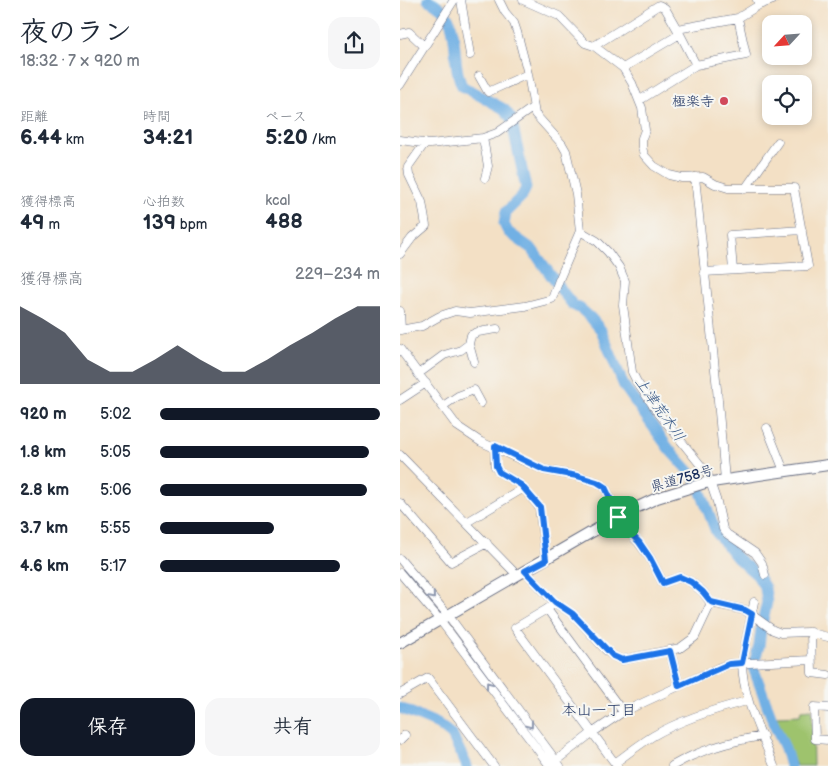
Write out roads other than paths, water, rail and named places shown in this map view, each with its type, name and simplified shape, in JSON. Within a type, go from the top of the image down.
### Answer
[{"type":"main road","name":"県道758号","points":[[400,643],[618,517],[648,502],[708,482],[828,465]]},
{"type":"street","points":[[461,0],[470,55]]},
{"type":"street","points":[[400,311],[400,330],[422,326],[440,316],[455,312],[470,313],[526,306],[552,299],[580,231],[576,194],[566,151],[562,144],[538,119],[532,108],[528,74],[514,23],[505,12],[499,0]]},
{"type":"street","points":[[523,0],[559,16],[585,43],[594,46],[623,68],[640,100],[645,121],[642,147],[644,155],[654,166],[669,175],[682,178],[702,177],[728,188],[794,188],[808,266],[704,272]]},
{"type":"street","points":[[623,68],[679,32],[738,18],[758,3],[773,0]]},
{"type":"street","points":[[400,85],[451,1]]},
{"type":"street","points":[[594,46],[660,5],[665,8],[696,65]]},
{"type":"street","points":[[640,100],[696,65],[746,55],[738,18]]},
{"type":"street","points":[[400,34],[409,32],[424,46]]},
{"type":"street","points":[[479,76],[488,92],[528,74]]},
{"type":"street","points":[[400,140],[425,143],[483,138],[497,133],[532,108]]},
{"type":"street","points":[[483,138],[488,166],[485,178]]},
{"type":"street","points":[[745,189],[778,142]]},
{"type":"street","points":[[400,254],[412,238],[426,226],[422,202],[409,175],[408,167],[425,143]]},
{"type":"street","points":[[695,177],[725,480]]},
{"type":"street","points":[[733,270],[730,236],[802,230]]},
{"type":"street","points":[[580,231],[597,241],[608,252],[619,267],[624,280],[623,305],[632,372],[656,410],[672,428],[689,453],[700,464],[717,502],[722,529],[755,553],[762,564],[764,576]]},
{"type":"street","points":[[474,362],[469,344],[471,335],[497,329]]},
{"type":"street","points":[[418,374],[444,356],[460,350],[469,344]]},
{"type":"street","points":[[400,349],[457,426],[482,442],[495,446],[544,470],[597,482],[605,487],[623,526],[639,542],[663,583],[680,577],[691,582],[711,602],[745,610],[781,634],[811,632],[828,637]]},
{"type":"street","points":[[400,400],[426,383]]},
{"type":"street","points":[[443,406],[458,396],[474,390],[481,403]]},
{"type":"street","points":[[767,428],[784,471]]},
{"type":"street","points":[[495,446],[496,466],[499,472],[524,488],[540,507],[546,560]]},
{"type":"street","points":[[400,455],[487,543],[555,602],[573,614],[613,656],[622,660],[680,648],[695,637],[711,602]]},
{"type":"street","points":[[467,522],[524,488]]},
{"type":"street","points":[[400,503],[451,562],[487,543]]},
{"type":"street","points":[[400,559],[553,765],[592,733],[624,712],[729,664],[811,660]]},
{"type":"street","points":[[400,573],[444,618]]},
{"type":"street","points":[[555,602],[548,609],[514,628],[616,764],[653,736],[716,709],[747,701]]},
{"type":"street","points":[[754,602],[745,663],[747,701],[774,766]]},
{"type":"street","points":[[548,609],[624,712]]},
{"type":"street","points":[[811,632],[812,673],[828,675]]},
{"type":"street","points":[[670,651],[679,686]]},
{"type":"street","points":[[400,694],[428,678],[494,766]]},
{"type":"street","points":[[828,708],[814,707],[816,739],[828,740]]},
{"type":"street","points":[[672,766],[707,749],[734,740],[763,736]]},
{"type":"waterway","name":"上津荒木川","points":[[428,0],[440,7],[452,27],[458,75],[462,86],[504,109],[511,118],[526,188],[522,196],[506,212],[504,224],[508,232],[532,249],[573,305],[581,309],[601,330],[624,386],[669,449],[696,479],[716,532],[737,558],[757,575],[765,588],[767,602],[753,667],[775,727],[785,748],[790,766]]},
{"type":"waterway","points":[[400,708],[438,724],[452,735],[467,766]]},
{"type":"place","name":"極楽寺","points":[[724,101]]},
{"type":"district","name":"本山一丁目","points":[[599,710]]}]
